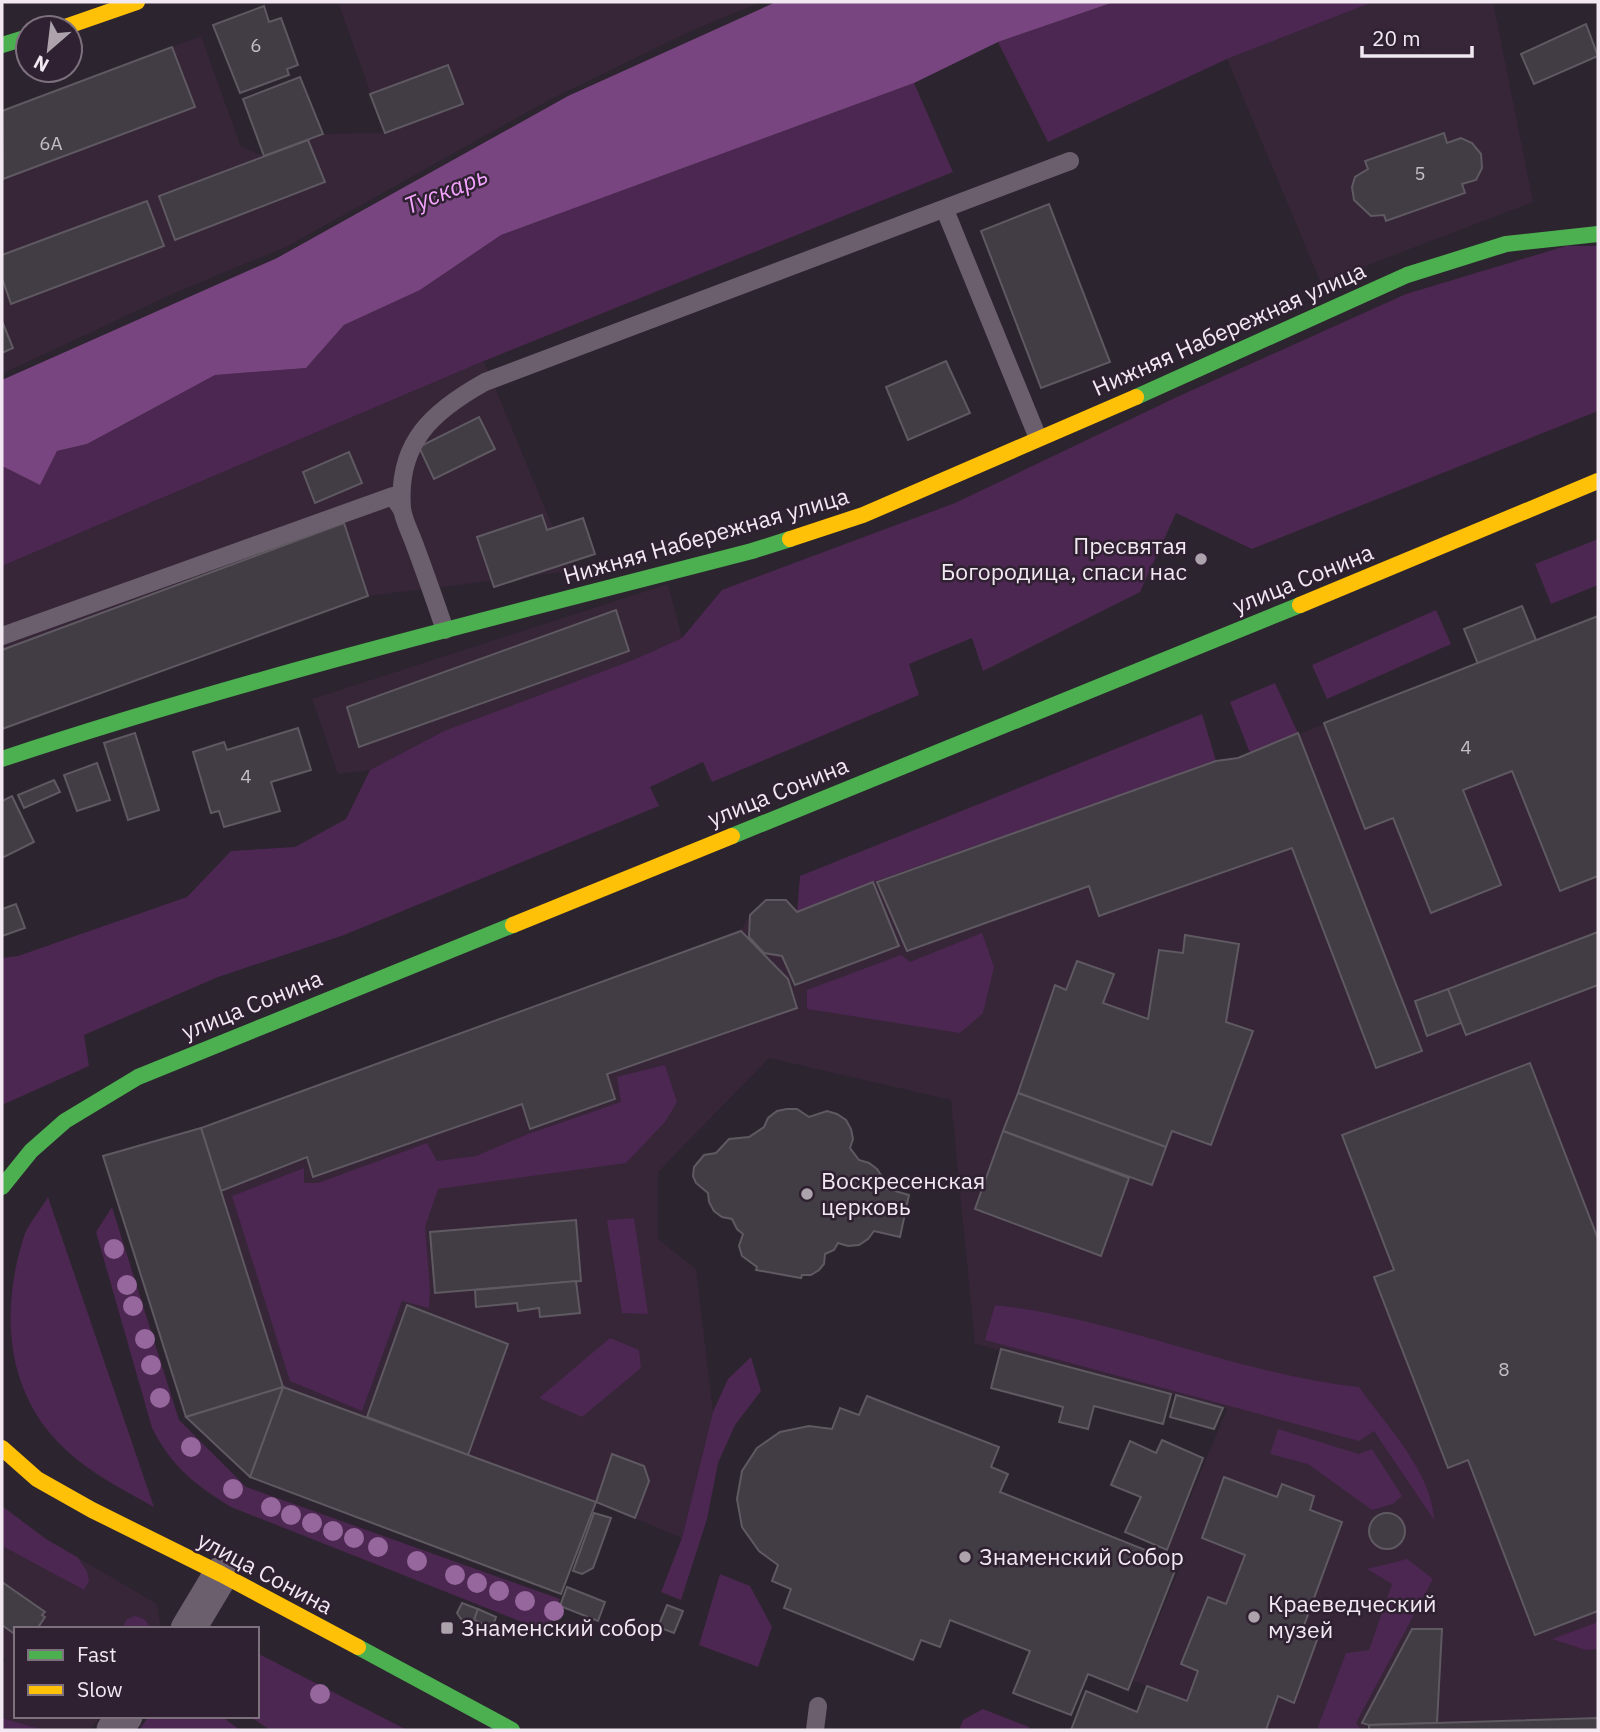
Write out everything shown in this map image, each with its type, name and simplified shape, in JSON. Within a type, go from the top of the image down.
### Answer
[{"type":"main road","points":[[84,20],[137,2]]},
{"type":"main road","name":"Нижняя Набережная улица","points":[[2,759],[113,722],[337,658],[752,551],[863,515],[1241,351],[1407,275],[1506,244],[1598,234]]},
{"type":"main road","name":"улица Сонина","points":[[2,1187],[31,1151],[65,1121],[138,1077],[1284,612],[1598,481]]},
{"type":"main road","name":"улица Сонина","points":[[2,1448],[37,1479],[92,1510],[221,1574],[513,1730]]},
{"type":"street","points":[[189,1627],[221,1574]]},
{"type":"lane","points":[[402,510],[404,468],[415,441],[431,419],[454,400],[485,382],[1070,161]]},
{"type":"lane","points":[[944,210],[1038,438]]},
{"type":"lane","points":[[2,636],[393,496],[402,510],[445,630]]},
{"type":"lane","points":[[815,1730],[818,1706]]},
{"type":"shaded area","points":[[338,2],[761,2],[691,31],[549,100],[286,247],[179,291],[2,374],[2,111],[74,84],[84,84],[84,80],[201,36],[241,147],[264,156],[323,134],[385,133]]},
{"type":"shaded area","points":[[1114,2],[1373,2],[1227,59],[1048,142],[998,42]]},
{"type":"shaded area","points":[[1373,2],[1493,2],[1533,202],[1321,283],[1227,59]]},
{"type":"shaded area","points":[[914,83],[953,172],[484,361],[2,566],[2,466],[40,485],[57,451],[87,444],[215,375],[306,368],[344,325],[420,290],[501,235]]},
{"type":"shaded area","points":[[1566,246],[1598,246],[1598,411],[1252,549],[1176,513],[1140,592],[983,671],[972,638],[909,664],[919,695],[712,782],[703,762],[650,787],[659,806],[344,935],[218,977],[84,1035],[89,1066],[2,1105],[2,958],[18,956],[187,897],[231,851],[295,847],[346,819],[370,770],[444,731],[633,660],[682,638],[722,590],[955,503],[1177,397],[1406,294]]},
{"type":"shaded area","points":[[484,361],[571,571],[368,596],[2,729],[2,566]]},
{"type":"shaded area","points":[[1598,539],[1598,585],[1551,604],[1535,564]]},
{"type":"shaded area","points":[[668,584],[682,638],[633,660],[444,731],[370,770],[338,774],[312,699]]},
{"type":"shaded area","points":[[1436,610],[1451,644],[1327,699],[1312,665]]},
{"type":"shaded area","points":[[1598,616],[1598,1730],[1369,1730],[1369,1725],[1366,1724],[1367,1730],[1071,1730],[1086,1691],[1137,1712],[1147,1686],[1133,1681],[1183,1559],[1168,1550],[1227,1409],[975,1344],[951,1100],[769,1058],[658,1172],[658,1239],[696,1269],[713,1412],[682,1538],[596,1502],[561,1594],[250,1477],[186,1417],[103,1156],[201,1128],[740,931],[750,915],[766,900],[786,900],[798,912],[873,882],[1238,758]]},
{"type":"shaded area","points":[[1275,683],[1298,733],[1250,753],[1230,702]]},
{"type":"shaded area","points":[[1202,714],[1216,761],[873,882],[797,912],[800,876]]},
{"type":"shaded area","points":[[982,933],[994,967],[983,1013],[960,1033],[807,1009],[807,990],[901,955],[910,962]]},
{"type":"shaded area","points":[[665,1065],[677,1102],[665,1122],[626,1163],[438,1189],[425,1227],[429,1308],[402,1301],[362,1411],[290,1381],[232,1196],[304,1168],[304,1183],[318,1183],[427,1143],[437,1161],[476,1156],[528,1134],[621,1102],[617,1077]]},
{"type":"shaded area","points":[[48,1197],[154,1507],[97,1474],[65,1449],[45,1426],[30,1402],[19,1376],[13,1348],[12,1291],[25,1233]]},
{"type":"shaded area","points":[[112,1207],[179,1420],[246,1487],[560,1599],[547,1632],[231,1507],[185,1474],[168,1454],[152,1428],[96,1232]]},
{"type":"shaded area","points":[[634,1218],[648,1314],[622,1313],[607,1220]]},
{"type":"shaded area","points":[[995,1305],[1087,1322],[1267,1370],[1359,1387],[1417,1467],[1431,1502],[1434,1520],[1374,1431],[1359,1441],[985,1340]]},
{"type":"shaded area","points":[[610,1338],[639,1350],[641,1368],[582,1417],[539,1398]]},
{"type":"shaded area","points":[[751,1357],[761,1391],[735,1425],[718,1463],[707,1519],[681,1600],[661,1592],[682,1538],[713,1412],[728,1379]]},
{"type":"shaded area","points":[[1278,1429],[1359,1454],[1372,1449],[1402,1496],[1393,1504],[1372,1510],[1308,1464],[1270,1454]]},
{"type":"shaded area","points":[[2,1506],[46,1539],[77,1557],[87,1571],[89,1581],[84,1590],[2,1546]]},
{"type":"shaded area","points":[[2,1546],[84,1590],[87,1571],[77,1557],[157,1604],[161,1627],[14,1627],[14,1718],[100,1718],[89,1730],[44,1730],[2,1718],[2,1665],[6,1659],[2,1656]]},
{"type":"shaded area","points":[[1407,1559],[1433,1579],[1356,1723],[1361,1730],[1321,1730],[1318,1727],[1346,1653],[1369,1650],[1392,1584],[1367,1569]]},
{"type":"shaded area","points":[[720,1574],[750,1586],[772,1627],[758,1667],[699,1645]]},
{"type":"shaded area","points":[[135,1616],[145,1620],[149,1627],[123,1627],[127,1619]]},
{"type":"shaded area","points":[[1598,1622],[1598,1649],[1586,1650],[1552,1639]]},
{"type":"shaded area","points":[[259,1654],[407,1730],[270,1730],[252,1718],[259,1718]]},
{"type":"shaded area","points":[[983,1709],[1029,1727],[1028,1730],[959,1730],[963,1720]]},
{"type":"shaded area","points":[[2,1718],[44,1730],[2,1730]]},
{"type":"shaded area","points":[[148,1718],[224,1718],[240,1730],[139,1730]]},
{"type":"water","name":"Тускарь","points":[[776,2],[1114,2],[998,42],[914,83],[501,235],[420,290],[344,325],[306,368],[215,375],[87,444],[57,451],[40,485],[2,466],[2,380],[277,258],[568,96]]},
{"type":"building","points":[[264,6],[269,22],[281,18],[298,65],[287,69],[289,75],[240,93],[213,25]]},
{"type":"building","points":[[1586,24],[1598,56],[1534,84],[1521,54]]},
{"type":"building","points":[[172,47],[195,107],[3,179],[2,111],[74,84],[84,84],[84,80]]},
{"type":"building","points":[[448,65],[463,104],[385,133],[370,94]]},
{"type":"building","points":[[300,77],[323,134],[264,156],[243,99]]},
{"type":"building","points":[[1444,133],[1447,143],[1461,138],[1472,143],[1481,154],[1482,168],[1476,180],[1462,184],[1465,193],[1386,221],[1384,215],[1371,216],[1354,200],[1352,187],[1355,177],[1368,169],[1365,161]]},
{"type":"building","points":[[308,140],[325,182],[175,240],[159,196]]},
{"type":"building","points":[[147,201],[164,246],[11,304],[2,278],[2,255]]},
{"type":"building","points":[[1049,204],[1110,362],[1041,388],[981,231]]},
{"type":"building","points":[[2,321],[13,348],[2,353]]},
{"type":"building","points":[[946,361],[970,413],[908,440],[886,387]]},
{"type":"building","points":[[479,417],[495,449],[434,479],[419,447]]},
{"type":"building","points":[[349,452],[362,483],[315,503],[303,472]]},
{"type":"building","points":[[542,515],[547,530],[583,518],[595,554],[494,587],[477,537]]},
{"type":"building","points":[[344,523],[368,596],[2,729],[2,650]]},
{"type":"building","points":[[1522,606],[1536,640],[1478,664],[1464,629]]},
{"type":"building","points":[[616,610],[629,651],[359,747],[347,707]]},
{"type":"building","points":[[1598,616],[1598,876],[1560,891],[1512,771],[1463,790],[1501,885],[1431,913],[1393,818],[1365,829],[1324,723]]},
{"type":"building","points":[[298,728],[311,770],[271,782],[280,811],[224,827],[219,811],[211,813],[193,752],[224,742],[227,750]]},
{"type":"building","points":[[135,733],[159,810],[128,820],[104,743]]},
{"type":"building","points":[[1298,733],[1422,1051],[1376,1068],[1292,848],[1099,916],[1089,886],[907,951],[877,882],[1216,761],[1238,758]]},
{"type":"building","points":[[97,763],[110,800],[77,811],[64,775]]},
{"type":"building","points":[[54,780],[60,792],[24,808],[18,795]]},
{"type":"building","points":[[12,796],[34,842],[2,858],[2,801]]},
{"type":"building","points":[[873,882],[899,946],[795,985],[782,956],[764,953],[749,937],[750,915],[766,900],[786,900],[797,912]]},
{"type":"building","points":[[16,904],[25,928],[2,936],[2,909]]},
{"type":"building","points":[[741,931],[788,979],[797,1008],[607,1074],[615,1099],[530,1129],[522,1104],[313,1177],[307,1157],[221,1191],[201,1128]]},
{"type":"building","points":[[1598,932],[1598,985],[1466,1035],[1448,989]]},
{"type":"building","points":[[1185,935],[1239,944],[1226,1022],[1253,1031],[1211,1145],[1172,1131],[1166,1147],[1018,1093],[1055,985],[1066,990],[1077,961],[1114,974],[1103,1003],[1148,1019],[1159,950],[1183,953]]},
{"type":"building","points":[[1448,989],[1461,1023],[1427,1036],[1415,1001]]},
{"type":"building","points":[[1530,1063],[1598,1239],[1598,1611],[1535,1635],[1468,1460],[1448,1468],[1374,1277],[1394,1270],[1342,1135]]},
{"type":"building","points":[[1018,1093],[1166,1147],[1152,1185],[1003,1131]]},
{"type":"building","name":"Воскресенская церковь","points":[[797,1109],[809,1117],[827,1111],[846,1120],[853,1139],[850,1148],[859,1160],[877,1169],[883,1178],[884,1188],[909,1195],[900,1237],[874,1231],[859,1245],[838,1243],[834,1250],[825,1254],[824,1264],[819,1270],[811,1275],[802,1275],[801,1278],[756,1270],[757,1267],[742,1256],[739,1246],[743,1234],[732,1219],[722,1217],[714,1211],[708,1193],[696,1183],[693,1176],[694,1167],[704,1155],[716,1153],[729,1139],[749,1137],[764,1127],[768,1118],[777,1111]]},
{"type":"building","points":[[201,1128],[283,1387],[186,1417],[103,1156]]},
{"type":"building","points":[[1003,1131],[1129,1178],[1101,1256],[975,1209]]},
{"type":"building","points":[[576,1220],[581,1281],[435,1293],[430,1232]]},
{"type":"building","points":[[576,1281],[580,1313],[540,1317],[539,1308],[518,1311],[517,1303],[476,1307],[475,1290]]},
{"type":"building","points":[[407,1305],[508,1344],[468,1455],[367,1417]]},
{"type":"building","points":[[1001,1349],[1171,1394],[1163,1424],[1094,1406],[1088,1429],[1059,1422],[1063,1407],[991,1388]]},
{"type":"building","points":[[283,1387],[596,1502],[561,1594],[250,1477]]},
{"type":"building","points":[[283,1387],[250,1477],[186,1417]]},
{"type":"building","points":[[1176,1395],[1223,1408],[1214,1429],[1170,1417]]},
{"type":"building","name":"Знаменский Собор","points":[[867,1396],[999,1447],[991,1467],[1008,1474],[1000,1492],[1178,1563],[1128,1690],[1088,1674],[1071,1715],[1013,1693],[1030,1651],[950,1620],[940,1647],[921,1640],[913,1660],[784,1608],[791,1589],[772,1581],[778,1565],[759,1551],[742,1527],[737,1499],[742,1471],[757,1448],[780,1432],[809,1426],[832,1429],[840,1408],[859,1415]]},
{"type":"building","points":[[1162,1440],[1203,1458],[1167,1550],[1125,1532],[1141,1497],[1111,1485],[1130,1441],[1156,1453]]},
{"type":"building","points":[[612,1454],[644,1466],[649,1481],[635,1518],[596,1502]]},
{"type":"building","name":"Краеведческий музей","points":[[1224,1477],[1277,1497],[1282,1484],[1314,1496],[1310,1510],[1342,1522],[1302,1631],[1318,1637],[1294,1703],[1278,1696],[1266,1730],[1071,1730],[1086,1691],[1137,1712],[1147,1686],[1187,1701],[1198,1671],[1181,1664],[1208,1597],[1226,1604],[1245,1555],[1202,1538]]},
{"type":"building","points":[[594,1513],[611,1518],[593,1568],[582,1574],[573,1571]]},
{"type":"building","points":[[1387,1513],[1400,1518],[1405,1531],[1400,1544],[1387,1549],[1374,1544],[1369,1531],[1374,1518]]},
{"type":"building","points":[[2,1582],[45,1612],[38,1627],[14,1627],[14,1634],[2,1625]]},
{"type":"building","points":[[567,1587],[605,1602],[598,1621],[560,1606]]},
{"type":"building","points":[[462,1603],[478,1609],[474,1620],[469,1622],[461,1619],[457,1613]]},
{"type":"building","points":[[667,1605],[683,1611],[674,1633],[658,1627]]},
{"type":"building","points":[[478,1609],[496,1617],[492,1628],[474,1620]]},
{"type":"building","points":[[1412,1629],[1442,1629],[1437,1723],[1362,1723]]},
{"type":"building","points":[[1598,1718],[1598,1730],[1369,1730],[1369,1725]]},
{"type":"traffic: fast","points":[[2,45],[14,41]]},
{"type":"traffic: fast","points":[[1136,397],[1407,275],[1506,244],[1598,234]]},
{"type":"traffic: fast","points":[[2,759],[281,674],[790,539]]},
{"type":"traffic: fast","points":[[732,836],[1300,605]]},
{"type":"traffic: fast","points":[[2,1187],[31,1151],[65,1121],[138,1077],[513,925]]},
{"type":"traffic: fast","points":[[358,1647],[512,1730]]},
{"type":"traffic: slow","points":[[84,20],[137,2]]},
{"type":"traffic: slow","points":[[790,539],[863,515],[1136,397]]},
{"type":"traffic: slow","points":[[1300,605],[1598,481]]},
{"type":"traffic: slow","points":[[513,925],[732,836]]},
{"type":"traffic: slow","points":[[2,1448],[37,1479],[92,1510],[221,1574],[358,1647]]},
{"type":"place","name":"Пресвятая Богородица, спаси нас","points":[[1201,559]]},
{"type":"place","name":"Воскресенская церковь","points":[[807,1194]]},
{"type":"place","name":"Знаменский Собор","points":[[965,1557]]},
{"type":"place","name":"Краеведческий музей","points":[[1254,1617]]},
{"type":"place","name":"Знаменский собор","points":[[447,1628]]}]
